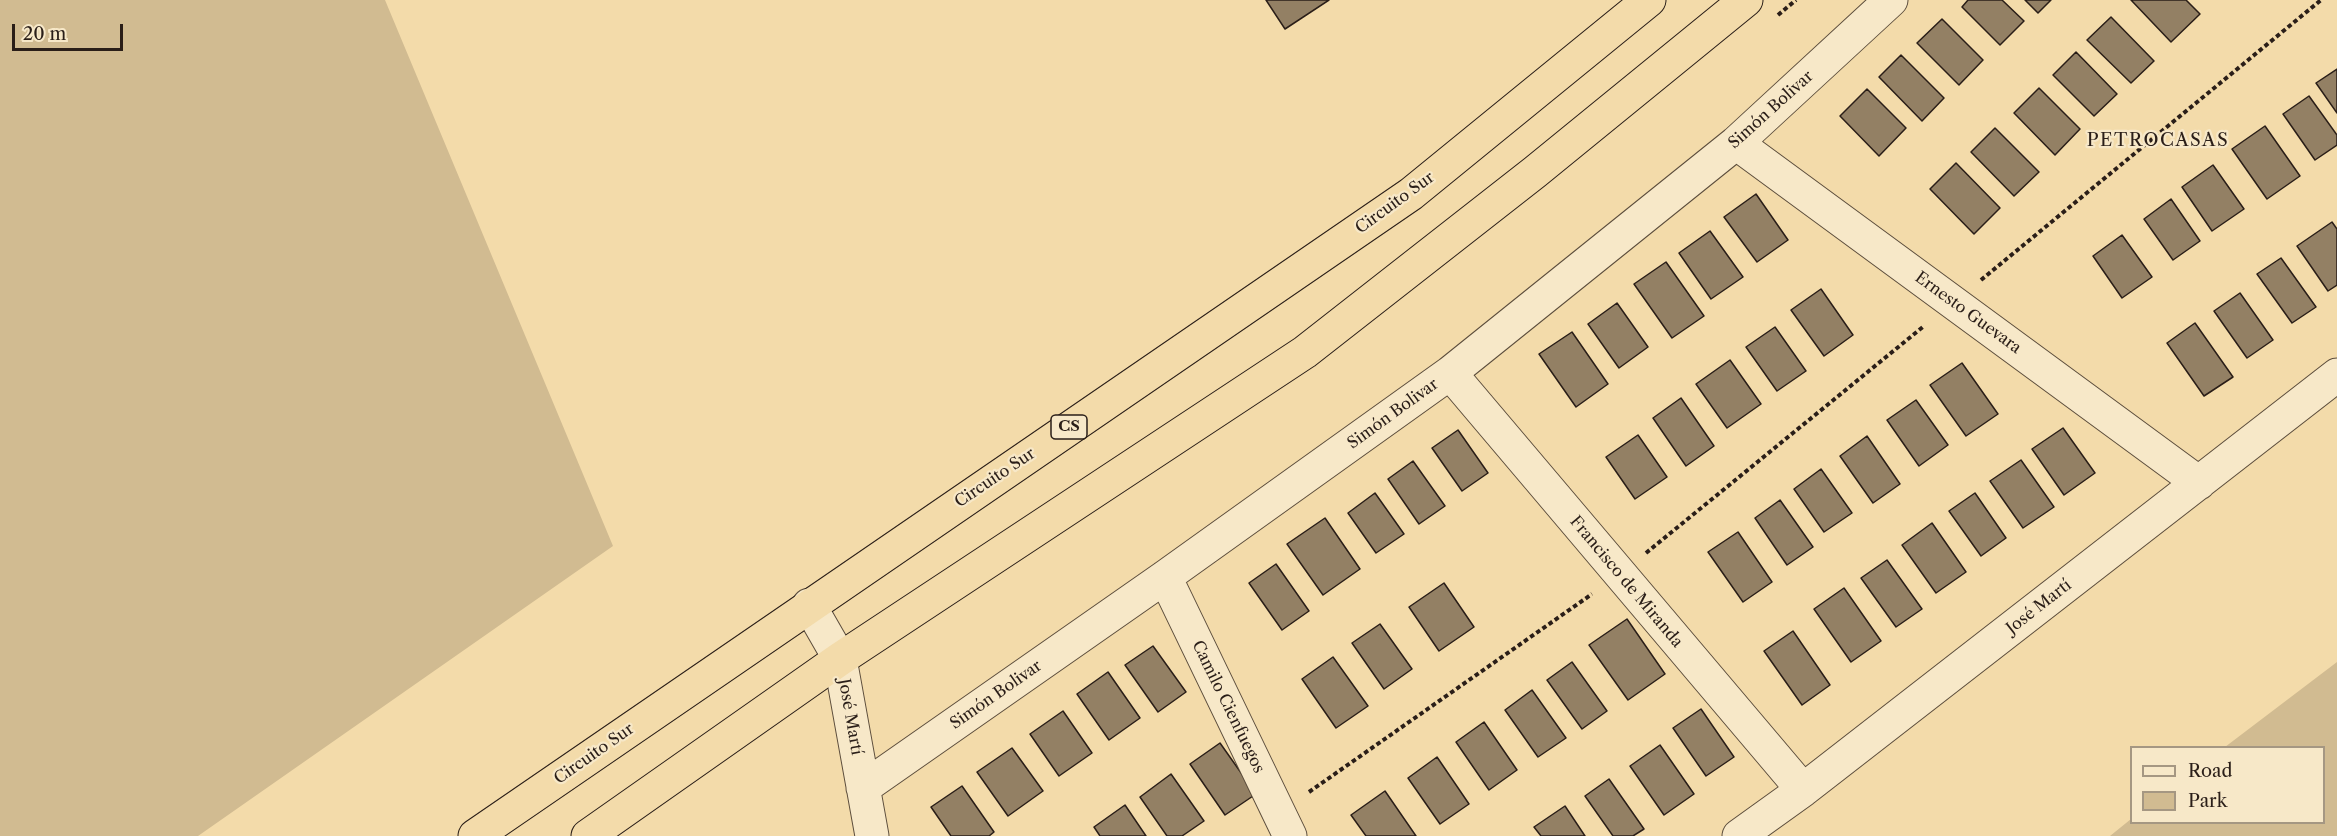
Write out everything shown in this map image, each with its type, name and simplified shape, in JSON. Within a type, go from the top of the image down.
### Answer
[{"type":"highway","name":"Circuito Sur","points":[[475,836],[1411,194],[1649,0]]},
{"type":"highway","points":[[588,836],[840,658],[1305,352],[1535,172],[1746,0]]},
{"type":"street","name":"Simón Bolivar","points":[[863,788],[1165,577],[1450,373],[1736,143],[1890,0]]},
{"type":"street","name":"Ernesto Guevara","points":[[1736,143],[2199,483]]},
{"type":"street","name":"Francisco de Miranda","points":[[1450,373],[1803,790]]},
{"type":"street","name":"José Martí","points":[[1739,836],[1803,790],[2337,375]]},
{"type":"street","name":"Camilo Cienfuegos","points":[[1165,577],[1285,824]]},
{"type":"street","name":"José Martí","points":[[809,605],[840,658],[872,836]]},
{"type":"path","points":[[1285,824],[1619,575],[2321,0]]},
{"type":"green space","points":[[0,0],[385,0],[613,546],[198,836],[0,836]]},
{"type":"green space","points":[[2337,662],[2337,836],[2110,836],[2130,820],[2130,824],[2325,824],[2325,746],[2226,746]]},
{"type":"building","points":[[1266,0],[1329,0],[1285,29]]},
{"type":"building","points":[[1968,0],[2002,0],[2024,21],[2000,45],[1962,7]]},
{"type":"building","points":[[2025,0],[2051,0],[2038,13]]},
{"type":"building","points":[[2131,0],[2186,0],[2200,14],[2171,42]]},
{"type":"building","points":[[2111,17],[2154,61],[2131,83],[2087,40]]},
{"type":"building","points":[[1942,19],[1983,60],[1959,85],[1917,43]]},
{"type":"building","points":[[2076,52],[2117,94],[2094,116],[2053,75]]},
{"type":"building","points":[[1901,55],[1944,98],[1922,121],[1879,77]]},
{"type":"building","points":[[2337,69],[2337,113],[2316,83]]},
{"type":"building","points":[[2039,88],[2080,129],[2055,155],[2014,113]]},
{"type":"building","points":[[1867,89],[1906,128],[1879,156],[1840,116]]},
{"type":"building","points":[[2309,96],[2337,135],[2337,145],[2315,160],[2283,114]]},
{"type":"building","points":[[2265,126],[2300,176],[2267,199],[2232,149]]},
{"type":"building","points":[[1995,128],[2039,172],[2014,196],[1971,152]]},
{"type":"building","points":[[1956,163],[2000,208],[1974,234],[1930,189]]},
{"type":"building","points":[[2213,165],[2244,209],[2212,231],[2182,187]]},
{"type":"building","points":[[1756,194],[1788,240],[1757,262],[1724,217]]},
{"type":"building","points":[[2171,199],[2200,241],[2173,260],[2144,219]]},
{"type":"building","points":[[2332,222],[2337,229],[2337,285],[2328,291],[2297,246]]},
{"type":"building","points":[[1710,231],[1743,277],[1711,299],[1679,253]]},
{"type":"building","points":[[2122,235],[2152,277],[2122,298],[2093,256]]},
{"type":"building","points":[[2281,258],[2316,307],[2292,323],[2257,274]]},
{"type":"building","points":[[1666,262],[1704,316],[1672,338],[1634,284]]},
{"type":"building","points":[[1821,289],[1853,335],[1824,356],[1791,310]]},
{"type":"building","points":[[2240,293],[2273,340],[2247,358],[2214,311]]},
{"type":"building","points":[[1617,303],[1648,347],[1619,368],[1588,324]]},
{"type":"building","points":[[2195,323],[2233,377],[2204,396],[2167,343]]},
{"type":"building","points":[[1775,327],[1806,371],[1777,391],[1746,347]]},
{"type":"building","points":[[1572,332],[1608,384],[1576,407],[1539,354]]},
{"type":"building","points":[[1730,360],[1761,404],[1727,428],[1696,384]]},
{"type":"building","points":[[1962,363],[1998,414],[1966,436],[1930,385]]},
{"type":"building","points":[[1681,398],[1714,446],[1686,466],[1653,418]]},
{"type":"building","points":[[1916,400],[1948,445],[1919,466],[1887,420]]},
{"type":"building","points":[[2063,428],[2095,473],[2064,495],[2032,449]]},
{"type":"building","points":[[1458,430],[1488,473],[1462,491],[1432,448]]},
{"type":"building","points":[[1638,435],[1667,477],[1635,499],[1606,457]]},
{"type":"building","points":[[1867,436],[1900,484],[1873,503],[1840,456]]},
{"type":"building","points":[[2021,460],[2054,507],[2023,528],[1990,481]]},
{"type":"building","points":[[1413,461],[1445,506],[1419,524],[1388,479]]},
{"type":"building","points":[[1821,469],[1852,513],[1824,532],[1794,489]]},
{"type":"building","points":[[1375,493],[1404,534],[1376,553],[1348,513]]},
{"type":"building","points":[[1975,493],[2006,538],[1981,556],[1949,511]]},
{"type":"building","points":[[1780,500],[1813,547],[1787,565],[1755,518]]},
{"type":"building","points":[[1325,518],[1360,569],[1323,595],[1287,544]]},
{"type":"building","points":[[1932,523],[1966,572],[1936,593],[1902,545]]},
{"type":"building","points":[[1738,532],[1772,582],[1743,602],[1708,552]]},
{"type":"building","points":[[1887,560],[1922,609],[1896,627],[1861,578]]},
{"type":"building","points":[[1276,564],[1309,611],[1282,630],[1249,583]]},
{"type":"building","points":[[1444,583],[1474,627],[1439,651],[1409,607]]},
{"type":"building","points":[[1844,588],[1881,641],[1851,662],[1814,609]]},
{"type":"building","points":[[1627,619],[1665,674],[1628,700],[1589,645]]},
{"type":"building","points":[[1380,624],[1412,669],[1384,689],[1352,643]]},
{"type":"building","points":[[1793,631],[1830,685],[1802,705],[1764,651]]},
{"type":"building","points":[[1153,646],[1186,692],[1158,712],[1125,665]]},
{"type":"building","points":[[1333,657],[1368,706],[1336,728],[1302,679]]},
{"type":"building","points":[[1572,662],[1607,711],[1582,729],[1547,680]]},
{"type":"building","points":[[1108,672],[1140,718],[1109,740],[1077,694]]},
{"type":"building","points":[[1532,690],[1566,738],[1538,757],[1505,710]]},
{"type":"building","points":[[1701,709],[1734,757],[1706,776],[1673,728]]},
{"type":"building","points":[[1063,711],[1092,753],[1059,776],[1030,734]]},
{"type":"building","points":[[1484,722],[1517,770],[1489,790],[1456,742]]},
{"type":"building","points":[[1220,743],[1256,794],[1225,815],[1190,764]]},
{"type":"building","points":[[1660,745],[1694,794],[1664,815],[1630,766]]},
{"type":"building","points":[[1012,748],[1043,791],[1008,816],[977,772]]},
{"type":"building","points":[[1437,757],[1469,804],[1440,824],[1408,778]]},
{"type":"building","points":[[1171,774],[1204,821],[1182,836],[1167,836],[1140,797]]},
{"type":"building","points":[[1609,779],[1644,829],[1633,836],[1613,836],[1585,796]]},
{"type":"building","points":[[962,786],[994,832],[989,836],[951,836],[931,807]]},
{"type":"building","points":[[1385,791],[1416,836],[1366,836],[1351,815]]},
{"type":"building","points":[[1125,805],[1146,836],[1100,836],[1094,827]]},
{"type":"building","points":[[1565,806],[1585,836],[1541,836],[1534,827]]},
{"type":"district","name":"PETROCASAS","points":[[2158,141]]}]
